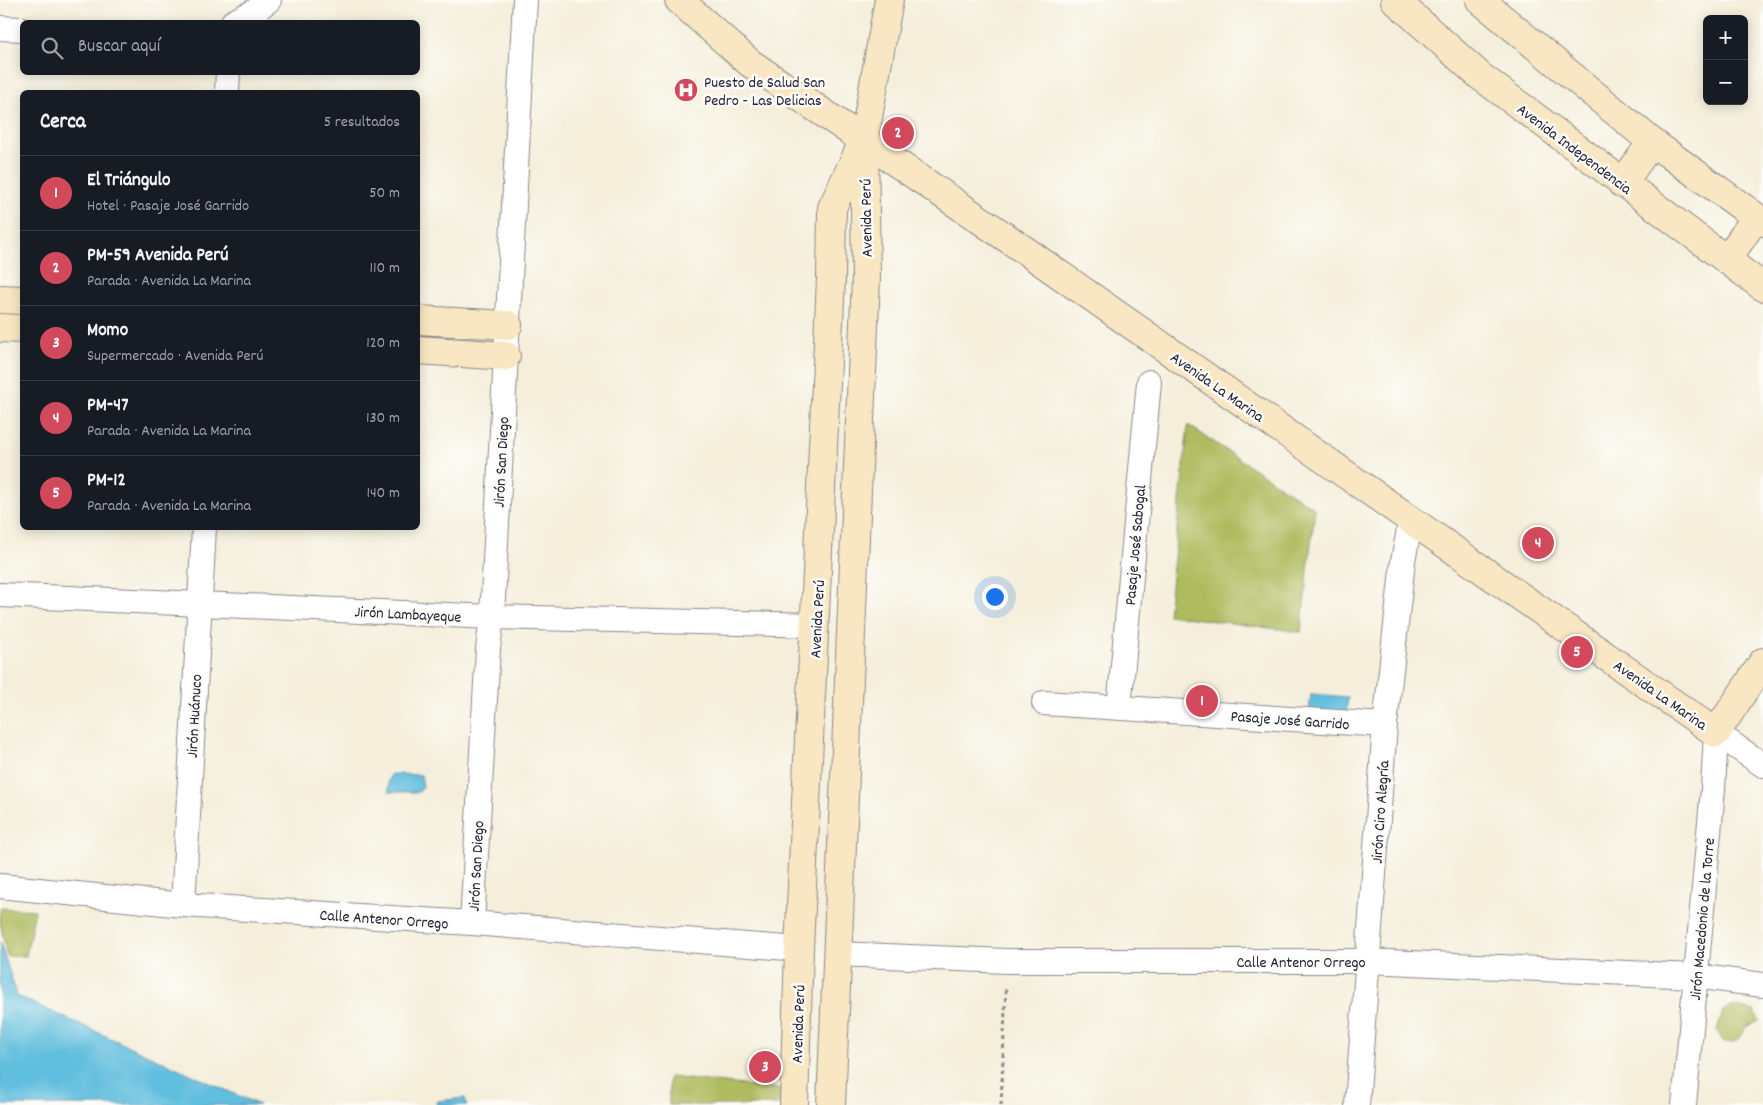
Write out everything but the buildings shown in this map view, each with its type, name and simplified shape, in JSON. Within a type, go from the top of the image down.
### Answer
[{"type":"street","points":[[237,20],[255,11],[269,0]]},
{"type":"street","name":"Jirón San Diego","points":[[472,923],[488,649],[492,617],[525,0]]},
{"type":"street","name":"Avenida La Marina","points":[[679,0],[750,63],[864,140],[1763,764]]},
{"type":"street","name":"Avenida Perú","points":[[831,1105],[866,278],[864,140],[889,0]]},
{"type":"street","name":"Avenida Independencia","points":[[1395,0],[1480,76],[1622,184],[1763,287]]},
{"type":"street","points":[[1480,0],[1652,142],[1760,219],[1726,260]]},
{"type":"street","points":[[0,28],[20,30]]},
{"type":"street","points":[[227,90],[228,75]]},
{"type":"street","name":"Avenida Perú","points":[[794,1105],[799,949],[816,625],[832,208],[864,140]]},
{"type":"street","points":[[1622,184],[1652,142]]},
{"type":"street","points":[[0,299],[20,300]]},
{"type":"street","points":[[420,320],[508,325]]},
{"type":"street","points":[[0,328],[20,329]]},
{"type":"street","points":[[420,350],[506,356]]},
{"type":"street","name":"Pasaje José Sabogal","points":[[1119,708],[1149,382]]},
{"type":"street","name":"Jirón Ciro Alegría","points":[[1357,1105],[1385,725],[1403,561],[1411,519]]},
{"type":"street","name":"Jirón Huánuco","points":[[183,905],[198,604],[204,530]]},
{"type":"street","name":"Jirón Lambayeque","points":[[0,595],[492,617],[816,625]]},
{"type":"street","points":[[1716,732],[1763,662]]},
{"type":"street","name":"Pasaje José Garrido","points":[[1044,703],[1385,725]]},
{"type":"street","points":[[811,705],[848,707]]},
{"type":"street","name":"Jirón Macedonio de la Torre","points":[[1684,1105],[1713,788],[1716,732]]},
{"type":"street","name":"Calle Antenor Orrego","points":[[0,886],[183,905],[472,923],[799,949]]},
{"type":"street","name":"Calle Antenor Orrego","points":[[837,954],[1008,961],[1368,961],[1695,976],[1763,985]]},
{"type":"path","points":[[1001,1105],[1008,961]]},
{"type":"green space","points":[[1188,425],[1315,509],[1301,632],[1168,615]]},
{"type":"green space","points":[[0,908],[35,910],[26,956],[7,956],[0,922]]},
{"type":"green space","points":[[1731,1006],[1755,1011],[1759,1021],[1746,1027],[1737,1041],[1730,1043],[1723,1041],[1717,1031],[1723,1011]]},
{"type":"green space","points":[[669,1077],[780,1089],[779,1105],[669,1105]]},
{"type":"water","points":[[1311,694],[1348,697],[1346,716],[1309,713]]},
{"type":"water","points":[[391,774],[421,775],[423,787],[419,792],[389,792],[388,781]]},
{"type":"water","points":[[0,942],[17,996],[259,1105],[0,1105]]},
{"type":"water","points":[[465,1098],[467,1105],[436,1105],[437,1101]]},
{"type":"place","name":"Puesto de Salud San Pedro - Las Delicias","points":[[686,90]]},
{"type":"place","name":"PM-59 Avenida Perú","points":[[898,133]]},
{"type":"place","name":"PM-47","points":[[1538,543]]},
{"type":"place","name":"PM-12","points":[[1577,652]]},
{"type":"place","name":"El Triángulo","points":[[1202,701]]},
{"type":"place","name":"Momo","points":[[765,1067]]}]
